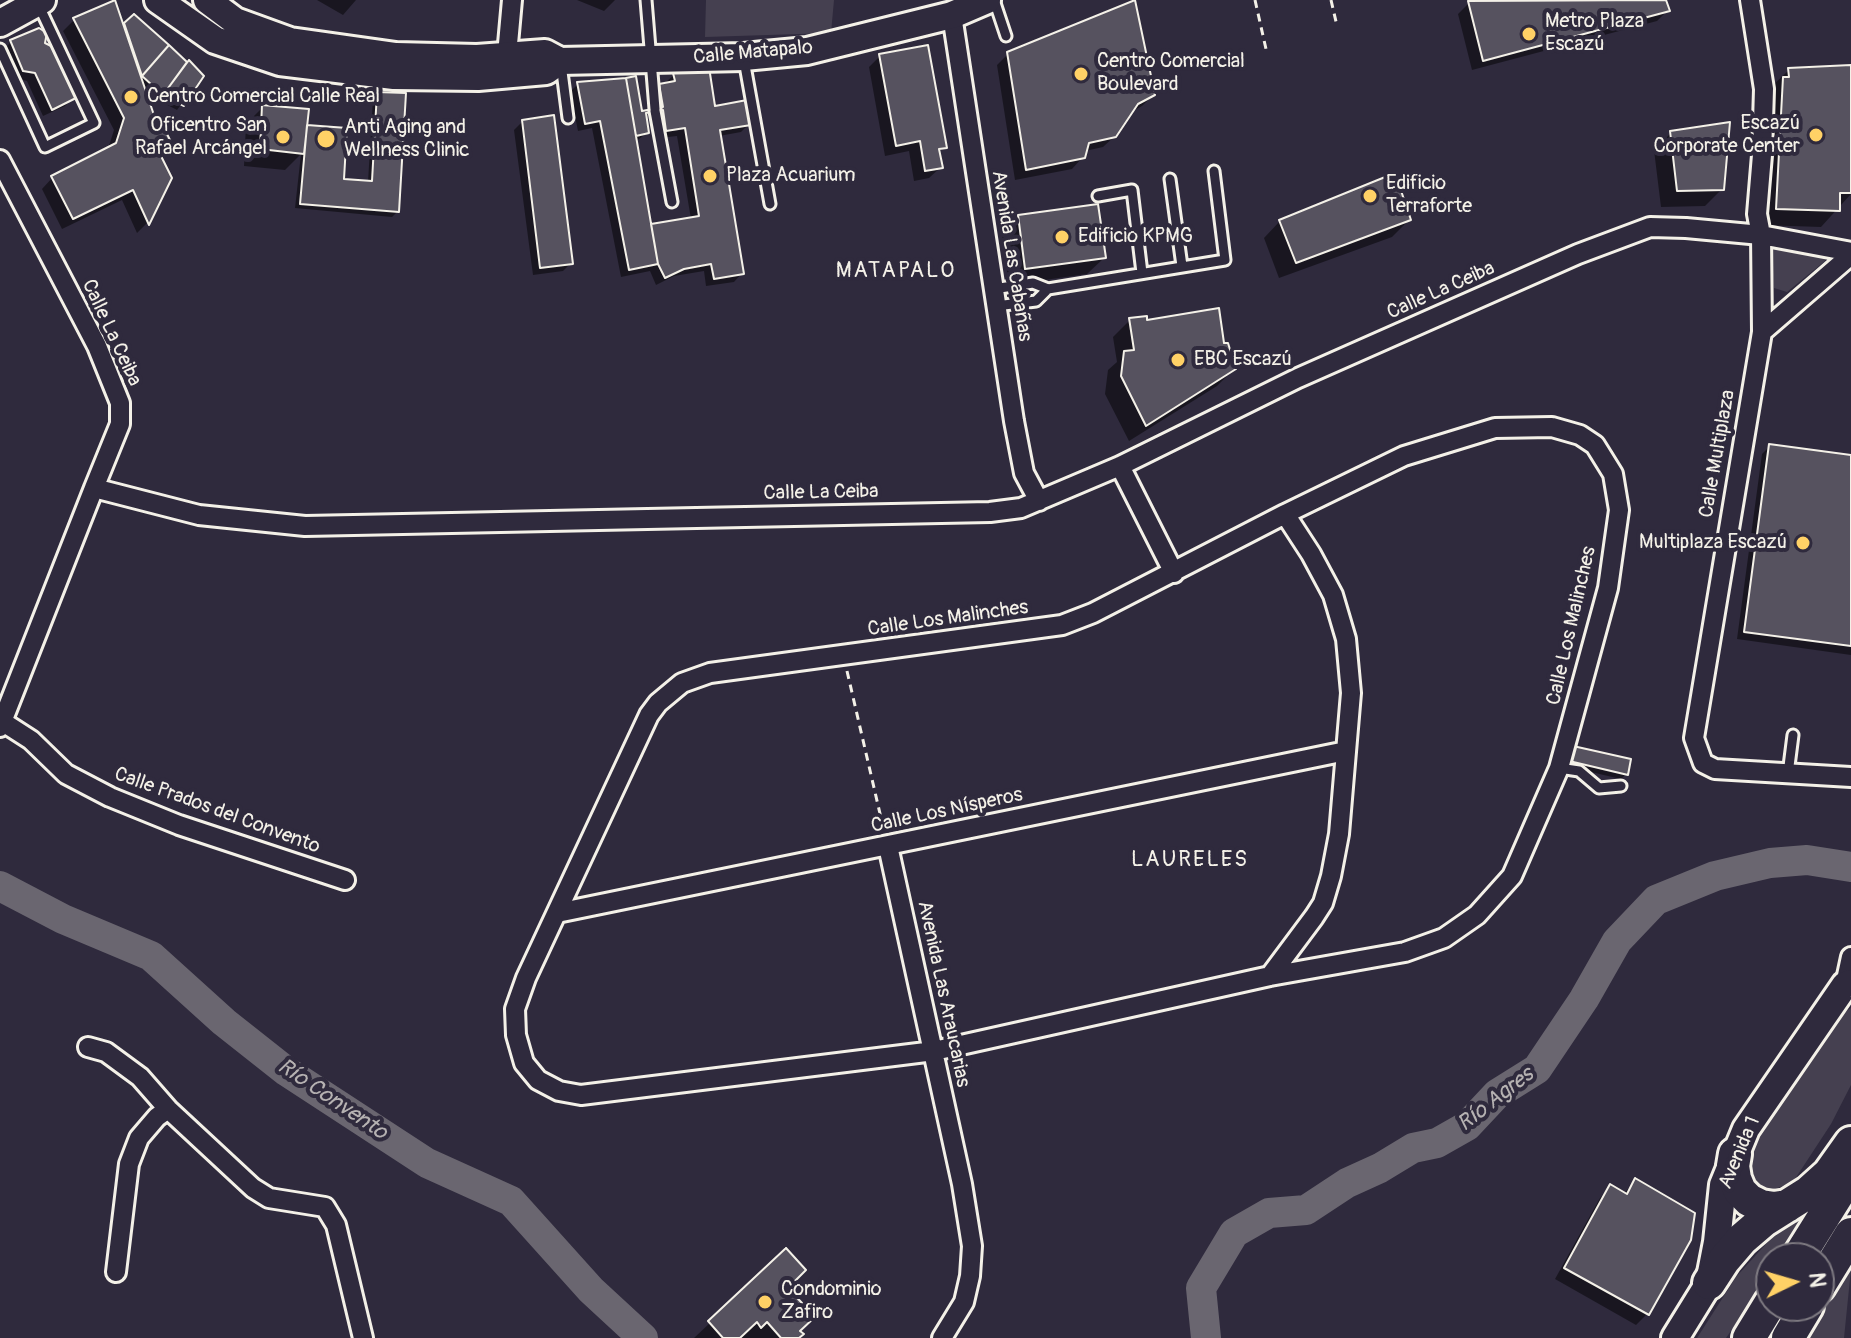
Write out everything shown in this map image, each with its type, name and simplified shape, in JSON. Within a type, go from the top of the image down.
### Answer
[{"type":"highway","points":[[1709,1283],[1742,1239],[1809,1192],[1829,1174],[1851,1143]]},
{"type":"highway","points":[[1735,1154],[1735,1179],[1740,1191],[1749,1200],[1761,1206],[1787,1206]]},
{"type":"highway","points":[[1808,1242],[1851,1173]]},
{"type":"highway","points":[[1835,1260],[1851,1234]]},
{"type":"street","name":"Calle Matapalo","points":[[158,0],[215,40],[280,62],[394,76],[478,77],[546,71],[560,61]]},
{"type":"street","name":"Calle Matapalo","points":[[207,0],[235,21],[290,41],[396,56],[477,58],[545,53],[560,61],[744,57],[807,51],[952,15],[987,0]]},
{"type":"street","points":[[507,55],[512,0]]},
{"type":"street","name":"Calle Multiplaza","points":[[1750,0],[1764,89],[1757,214],[1761,235],[1762,332],[1694,738],[1703,763],[1715,769],[1851,777]]},
{"type":"street","points":[[4,13],[39,1]]},
{"type":"street","name":"Avenida Las Cabañas","points":[[952,15],[1024,473],[1039,501]]},
{"type":"street","name":"Calle La Ceiba","points":[[0,160],[97,346],[120,403],[120,424],[94,488],[199,515],[305,526],[990,512],[1021,508],[1120,466],[1312,372],[1578,254],[1650,227],[1761,235],[1851,253]]},
{"type":"street","name":"Calle La Ceiba","points":[[1762,332],[1851,253]]},
{"type":"street","name":"Calle Los Malinches","points":[[1552,427],[1580,435],[1595,445],[1613,474],[1619,510],[1608,588],[1559,768],[1512,876],[1477,915],[1455,931],[1405,952],[1270,976],[934,1051],[581,1095],[559,1091],[538,1080],[524,1063],[516,1035],[515,1009],[526,978],[642,729],[658,703],[682,683],[710,673],[1062,625],[1174,573],[1285,514],[1404,456],[1495,428],[1552,427]]},
{"type":"street","points":[[1120,466],[1174,573]]},
{"type":"street","points":[[1,723],[94,488]]},
{"type":"street","points":[[1270,976],[1323,903],[1339,834],[1351,693],[1346,639],[1333,595],[1285,514]]},
{"type":"street","name":"Calle Prados del Convento","points":[[1,723],[31,740],[66,774],[110,797],[179,825],[345,880]]},
{"type":"street","name":"Calle Los Nísperos","points":[[557,913],[1346,751]]},
{"type":"street","name":"Avenida Las Araucarias","points":[[888,846],[966,1200],[972,1246],[964,1302],[942,1338]]},
{"type":"street","points":[[1848,984],[1851,957]]},
{"type":"street","name":"Avenida 1","points":[[1675,1338],[1709,1283],[1723,1185],[1735,1154],[1758,1110],[1848,984]]},
{"type":"street","points":[[88,1047],[122,1061],[168,1109],[253,1188],[269,1198],[325,1207],[336,1225],[363,1338]]},
{"type":"street","points":[[116,1272],[129,1164],[139,1138],[168,1109]]},
{"type":"lane","points":[[646,0],[655,110],[672,202]]},
{"type":"lane","points":[[994,0],[1006,36]]},
{"type":"lane","points":[[0,49],[45,147],[94,123],[39,1]]},
{"type":"lane","points":[[744,57],[770,204]]},
{"type":"lane","points":[[560,61],[568,118]]},
{"type":"lane","points":[[995,298],[1033,283],[1048,289],[1225,260],[1214,171]]},
{"type":"lane","points":[[1170,179],[1182,266]]},
{"type":"lane","points":[[1098,196],[1132,190],[1142,273]]},
{"type":"lane","points":[[995,298],[1036,301],[1048,289]]},
{"type":"lane","points":[[1788,774],[1793,735]]},
{"type":"lane","points":[[1559,768],[1579,771],[1599,788],[1621,786]]},
{"type":"path","points":[[1255,0],[1266,49]]},
{"type":"path","points":[[1331,0],[1337,26]]},
{"type":"path","points":[[843,656],[888,846]]},
{"type":"shaded area","points":[[706,0],[834,0],[831,33],[705,37]]},
{"type":"shaded area","points":[[1776,246],[1822,252],[1825,261],[1787,292],[1774,288],[1771,252]]},
{"type":"shaded area","points":[[1851,1008],[1851,1085],[1831,1124],[1793,1182],[1772,1190],[1757,1186],[1750,1180],[1744,1165],[1748,1147],[1838,1016]]},
{"type":"shaded area","points":[[1810,1211],[1791,1242],[1768,1242],[1775,1234]]},
{"type":"shaded area","points":[[1755,1256],[1755,1296],[1726,1338],[1697,1338],[1736,1277]]},
{"type":"shaded area","points":[[1851,1269],[1844,1338],[1803,1338],[1812,1322],[1835,1322],[1835,1280]]},
{"type":"building","name":"Centro Comercial Calle Real","points":[[115,0],[158,127],[166,132],[172,144],[159,152],[172,178],[149,225],[133,190],[73,219],[51,176],[116,143],[124,118],[73,18]]},
{"type":"building","name":"Centro Comercial Boulevard","points":[[1135,0],[1155,95],[1138,104],[1116,137],[1089,143],[1085,158],[1026,170],[1007,52]]},
{"type":"building","name":"Metro Plaza Escazú","points":[[1666,0],[1670,11],[1483,61],[1468,1]]},
{"type":"building","points":[[134,14],[169,45],[142,76],[124,23]]},
{"type":"building","points":[[39,28],[47,33],[45,43],[53,47],[76,98],[52,110],[35,73],[23,71],[10,40]]},
{"type":"building","points":[[169,45],[187,62],[163,95],[142,76]]},
{"type":"building","points":[[928,45],[947,148],[939,149],[943,168],[925,171],[920,141],[896,146],[879,54]]},
{"type":"building","points":[[189,60],[204,76],[184,106],[163,95]]},
{"type":"building","name":"Escazú Corporate Center","points":[[1851,65],[1851,193],[1840,193],[1840,211],[1776,209],[1783,77],[1789,77],[1788,68]]},
{"type":"building","name":"Plaza Acuarium","points":[[709,67],[715,106],[747,100],[751,125],[720,130],[744,274],[714,279],[711,264],[684,269],[665,278],[658,264],[651,224],[699,216],[685,128],[666,131],[663,110],[646,113],[649,133],[636,136],[626,78],[636,76],[642,111],[663,107],[659,84],[675,81],[673,73]]},
{"type":"building","points":[[626,78],[658,264],[629,270],[600,121],[585,124],[577,82]]},
{"type":"building","points":[[377,92],[406,93],[399,212],[300,204],[307,125],[347,128],[344,179],[372,181]]},
{"type":"building","name":"Oficentro San Rafael Arcángel","points":[[262,105],[309,109],[304,154],[260,149]]},
{"type":"building","points":[[554,115],[573,264],[540,268],[522,120]]},
{"type":"building","points":[[1730,122],[1724,190],[1677,191],[1670,131]]},
{"type":"building","name":"Edificio Terraforte","points":[[1395,173],[1411,220],[1296,263],[1279,220]]},
{"type":"building","name":"Edificio KPMG","points":[[1098,204],[1106,258],[1025,269],[1018,215]]},
{"type":"building","name":"EBC Escazú","points":[[1219,308],[1224,343],[1228,343],[1236,369],[1146,426],[1121,376],[1124,351],[1134,350],[1129,318],[1147,316],[1147,320]]},
{"type":"building","name":"Multiplaza Escazú","points":[[1769,444],[1851,455],[1851,646],[1744,632]]},
{"type":"building","points":[[1573,746],[1631,759],[1628,775],[1569,761]]},
{"type":"building","points":[[1635,1178],[1695,1213],[1691,1240],[1649,1315],[1564,1268],[1610,1184],[1627,1194]]},
{"type":"building","name":"Condominio Zafiro","points":[[786,1248],[806,1270],[788,1288],[815,1317],[800,1331],[804,1334],[799,1338],[781,1338],[767,1322],[761,1328],[757,1322],[740,1338],[723,1338],[708,1321]]},
{"type":"waterway","name":"Río Agres","points":[[1206,1338],[1201,1288],[1234,1233],[1269,1213],[1306,1210],[1347,1183],[1413,1148],[1437,1143],[1467,1126],[1497,1094],[1537,1069],[1584,999],[1617,941],[1656,900],[1715,876],[1770,863],[1807,860],[1851,867]]},
{"type":"waterway","name":"Río Convento","points":[[0,886],[63,919],[151,956],[224,1022],[286,1071],[427,1163],[511,1201],[591,1290],[643,1338]]},
{"type":"place","name":"Metro Plaza Escazú","points":[[1529,34]]},
{"type":"place","name":"Centro Comercial Boulevard","points":[[1081,74]]},
{"type":"place","name":"Centro Comercial Calle Real","points":[[131,97]]},
{"type":"place","name":"Escazú Corporate Center","points":[[1816,135]]},
{"type":"place","name":"Oficentro San Rafael Arcángel","points":[[283,137]]},
{"type":"place","name":"Anti Aging and Wellness Clinic","points":[[326,139]]},
{"type":"place","name":"Plaza Acuarium","points":[[710,176]]},
{"type":"place","name":"Edificio Terraforte","points":[[1370,196]]},
{"type":"place","name":"Edificio KPMG","points":[[1062,237]]},
{"type":"place","name":"EBC Escazú","points":[[1178,360]]},
{"type":"place","name":"Multiplaza Escazú","points":[[1803,543]]},
{"type":"place","name":"Condominio Zafiro","points":[[765,1302]]},
{"type":"district","name":"MATAPALO","points":[[896,271]]},
{"type":"district","name":"LAURELES","points":[[1190,860]]}]
